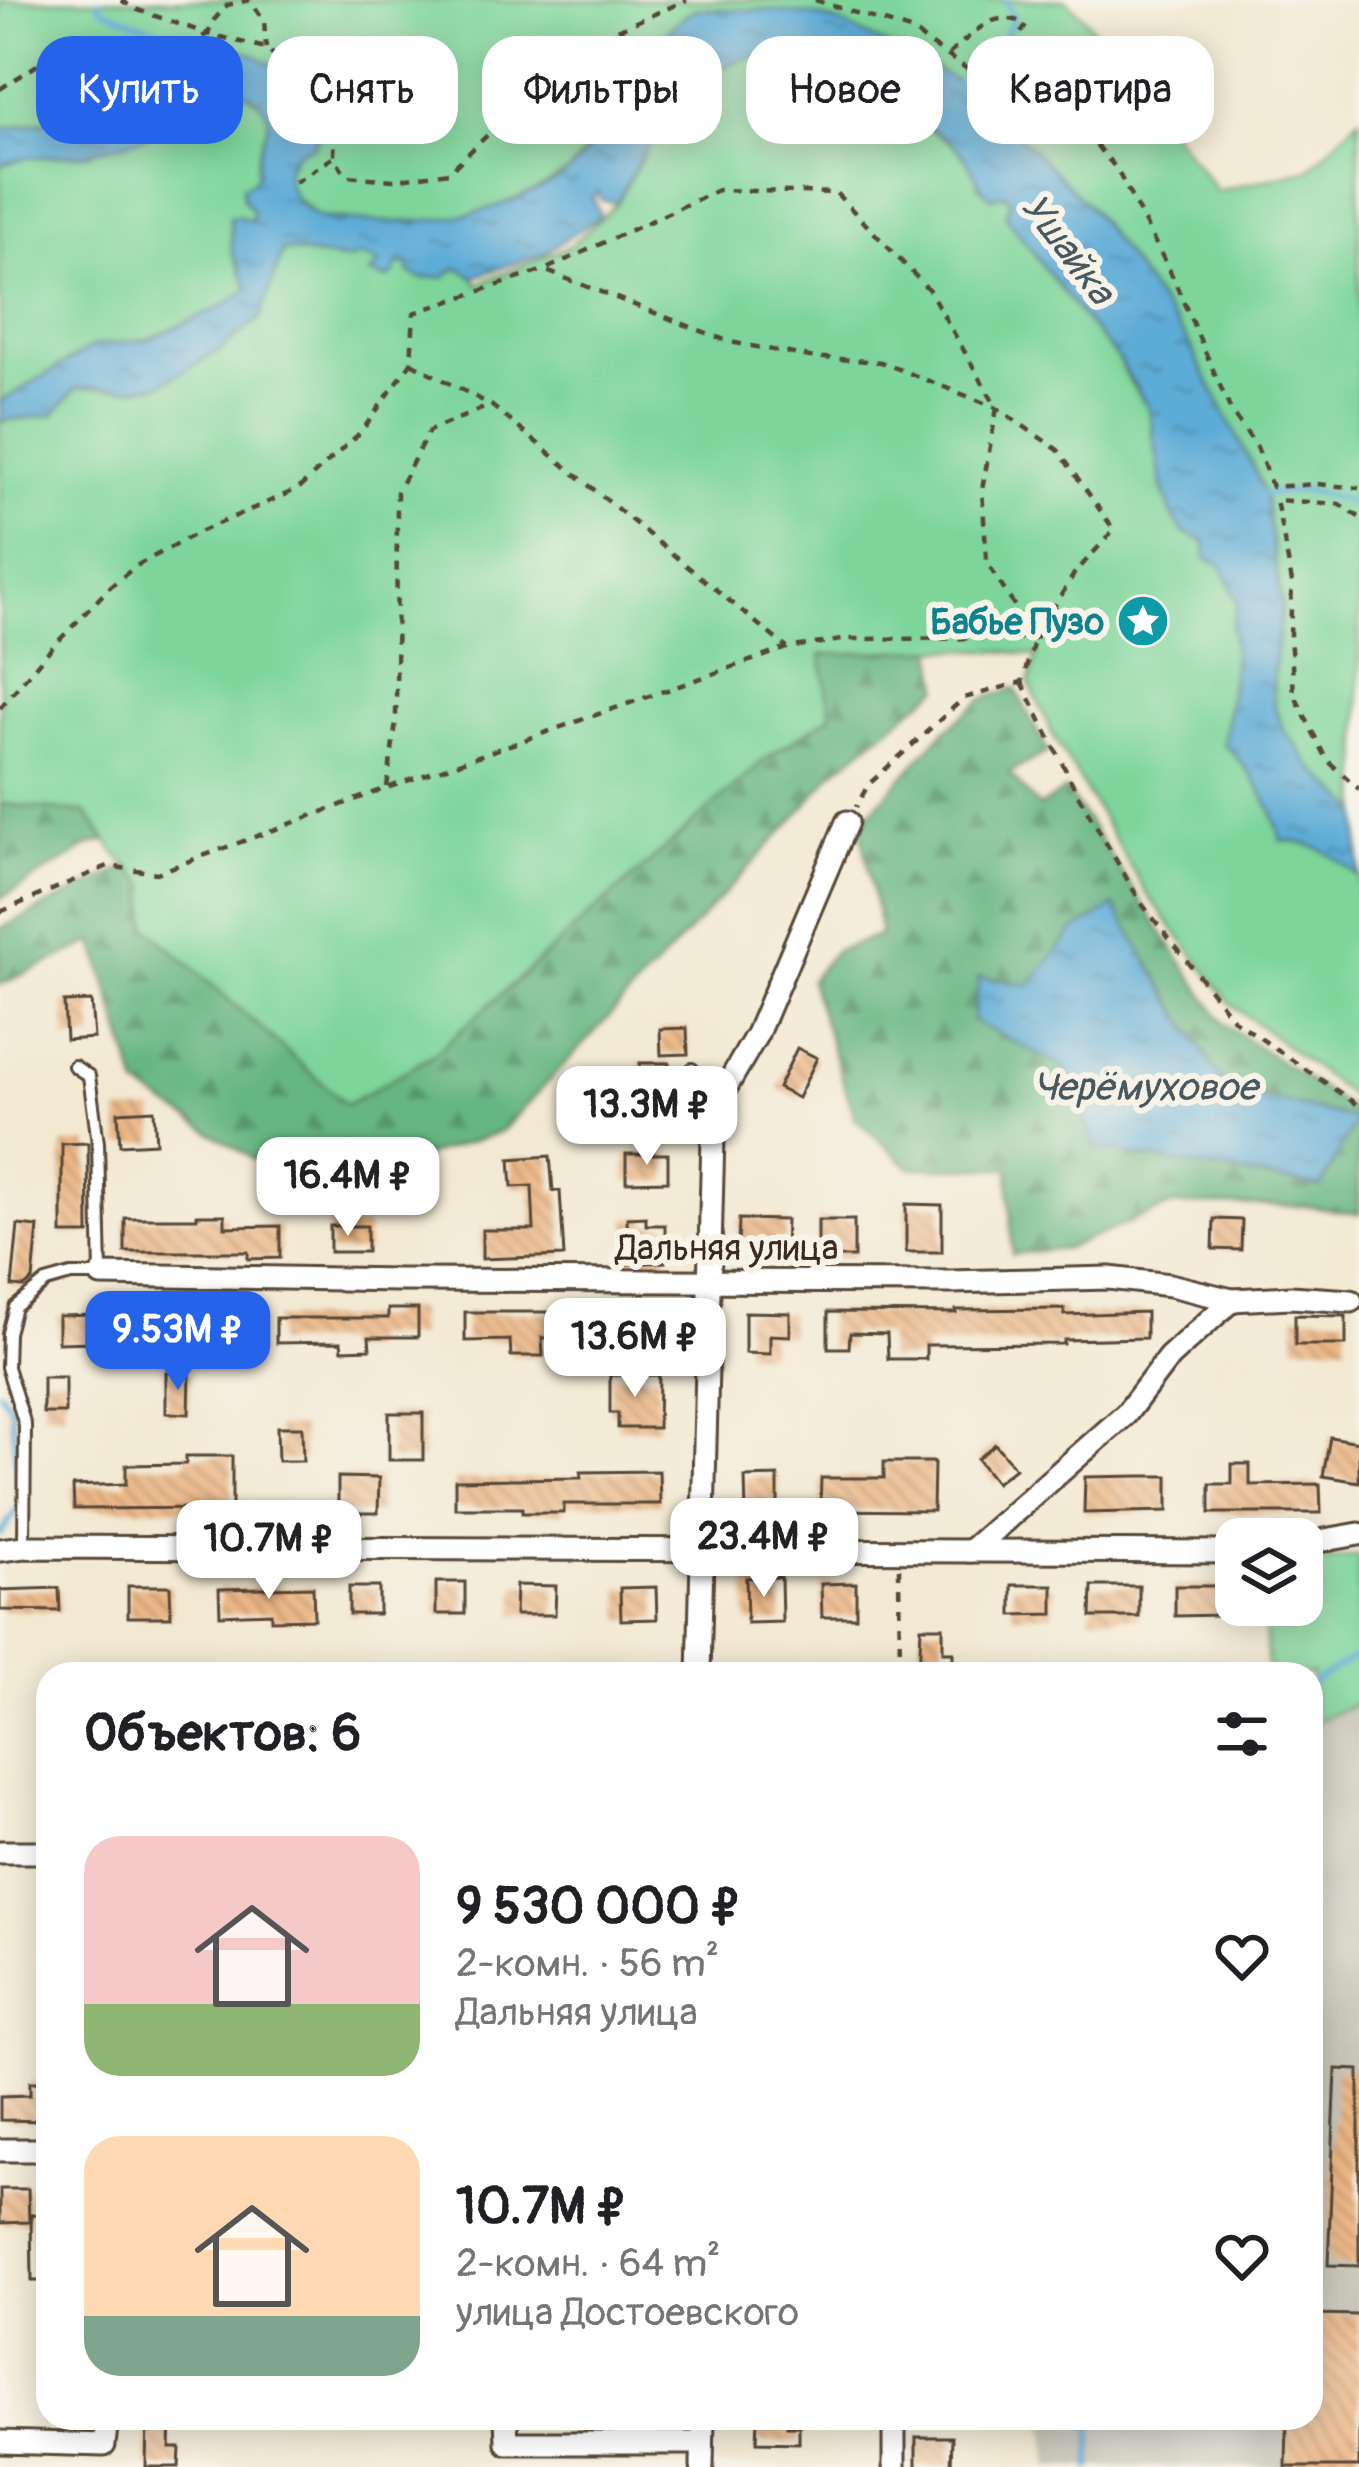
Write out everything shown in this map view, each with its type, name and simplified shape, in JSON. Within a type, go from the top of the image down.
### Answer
[{"type":"street","points":[[699,1662],[713,1136],[721,1096],[757,1034],[847,822]]},
{"type":"street","name":"Дальняя улица","points":[[101,1275],[949,1282],[1108,1278],[1170,1285],[1232,1300],[1351,1301]]},
{"type":"street","points":[[970,1551],[1126,1414],[1169,1357],[1232,1300]]},
{"type":"street","points":[[1323,1540],[1359,1534]]},
{"type":"street","points":[[0,1550],[1215,1552]]},
{"type":"street","points":[[0,1852],[36,1852]]},
{"type":"street","points":[[0,2150],[36,2150]]},
{"type":"street","points":[[506,2430],[506,2467]]},
{"type":"street","points":[[702,2467],[703,2430]]},
{"type":"street","points":[[894,2430],[894,2467]]},
{"type":"street","points":[[0,2442],[107,2456]]},
{"type":"street","points":[[507,2443],[703,2443]]},
{"type":"lane","points":[[24,1547],[25,1425],[7,1367],[15,1307],[46,1282],[71,1275],[101,1275],[98,1143],[89,1076],[74,1066]]},
{"type":"lane","points":[[692,1069],[706,1087],[721,1096]]},
{"type":"path","points":[[121,0],[208,34],[266,48],[299,78],[329,94],[334,157],[347,176],[393,181],[449,172],[502,121],[596,98],[617,30],[687,0]]},
{"type":"path","points":[[0,89],[45,60],[99,48],[136,56],[190,43],[208,34],[226,4],[250,0],[264,20],[266,48]]},
{"type":"path","points":[[815,0],[910,30],[967,69]]},
{"type":"path","points":[[970,36],[994,17],[1014,17],[1026,25],[1019,36]]},
{"type":"path","points":[[947,55],[967,39]]},
{"type":"path","points":[[1095,144],[1115,167],[1170,271],[1232,413],[1257,448],[1272,487],[1359,488]]},
{"type":"path","points":[[295,182],[334,157]]},
{"type":"path","points":[[0,708],[44,656],[136,566],[199,532],[298,489],[361,432],[411,363],[414,313],[544,270],[718,190],[836,193],[929,290],[998,408],[982,490],[987,562],[1035,638]]},
{"type":"path","points":[[544,270],[730,342],[810,357],[881,362],[998,408],[1058,450],[1114,530],[1073,574],[1035,638],[1022,682],[1077,793],[1142,903],[1234,1020],[1359,1106]]},
{"type":"path","points":[[411,363],[491,405],[787,647]]},
{"type":"path","points":[[387,788],[396,722],[397,492],[429,430],[491,405]]},
{"type":"path","points":[[1359,517],[1339,504],[1276,500],[1292,582],[1294,694],[1326,759],[1359,789]]},
{"type":"path","points":[[0,911],[108,866],[157,873],[787,647],[849,639],[1035,638]]},
{"type":"path","points":[[847,822],[868,785],[964,698],[1022,682]]},
{"type":"path","points":[[898,1550],[900,1662]]},
{"type":"shaded area","points":[[1359,1703],[1359,2467],[1050,2467],[1045,2430],[1323,2430],[1323,1718]]},
{"type":"green space","points":[[0,0],[1066,0],[1099,36],[967,36],[967,87],[943,74],[943,36],[867,36],[813,15],[766,10],[695,9],[671,36],[482,36],[482,144],[590,144],[569,171],[535,191],[483,212],[401,224],[318,217],[289,191],[286,171],[307,144],[458,144],[458,36],[267,36],[267,67],[243,64],[243,36],[36,36],[36,123],[0,129]]},
{"type":"green space","points":[[746,57],[746,144],[943,144],[943,138],[955,146],[974,168],[979,188],[1005,194],[1011,202],[1006,216],[1119,360],[1149,409],[1163,490],[1221,563],[1238,603],[1232,626],[1234,660],[1224,744],[1260,788],[1281,840],[1323,851],[1359,877],[1359,1102],[1231,1004],[1146,893],[1053,735],[1029,683],[1037,656],[957,649],[822,655],[832,716],[768,757],[432,1056],[346,1105],[147,927],[146,885],[86,813],[0,804],[0,421],[77,388],[158,385],[217,353],[260,318],[283,250],[345,260],[361,256],[381,263],[393,275],[398,264],[408,264],[409,273],[423,277],[459,268],[478,284],[570,246],[617,203],[650,144],[722,144],[722,68]]},
{"type":"green space","points":[[243,92],[254,99],[265,109],[267,129],[258,174],[243,198],[253,211],[252,222],[232,252],[250,289],[218,309],[149,339],[94,346],[0,402],[0,165],[120,144],[243,144]]},
{"type":"green space","points":[[1359,118],[1359,812],[1306,761],[1284,732],[1274,704],[1282,604],[1264,494],[1253,467],[1186,338],[1090,208],[1027,144],[1181,144],[1217,191],[1309,169]]},
{"type":"green space","points":[[934,649],[940,687],[833,772],[501,1132],[308,1193],[138,1087],[94,942],[0,985],[0,929],[128,866],[146,885],[147,927],[347,1105],[432,1056],[768,757],[831,716],[821,655]]},
{"type":"green space","points":[[1015,688],[1048,752],[1009,773],[1039,807],[1066,790],[1224,1024],[1359,1114],[1359,1214],[1304,1206],[1172,1205],[1067,1248],[1012,1254],[1009,1168],[910,1168],[855,1118],[810,980],[835,951],[881,935],[860,824],[943,732],[983,699]],"holes":[[[1114,906],[1227,1090],[1355,1119],[1096,1149],[1065,1067],[973,1021],[979,977],[1029,985]]]},
{"type":"green space","points":[[0,804],[86,813],[106,841],[90,845],[0,899]]},
{"type":"green space","points":[[1359,1555],[1359,1703],[1323,1718],[1323,1662],[1267,1662],[1265,1626],[1323,1626],[1323,1561]]},
{"type":"water","points":[[695,9],[766,10],[813,15],[867,36],[746,36],[746,59],[722,69],[722,36],[663,36]]},
{"type":"water","points":[[243,51],[264,60],[267,115],[243,92]]},
{"type":"water","name":"Ушайка","points":[[943,74],[967,87],[967,144],[1027,144],[1090,208],[1186,338],[1264,494],[1282,604],[1274,705],[1284,732],[1306,761],[1359,812],[1359,877],[1323,851],[1281,841],[1260,788],[1224,744],[1234,660],[1232,626],[1238,603],[1221,564],[1206,559],[1205,540],[1184,533],[1173,517],[1163,490],[1149,409],[1119,360],[1006,216],[1011,201],[1005,194],[992,198],[956,147],[943,137]]},
{"type":"water","points":[[36,123],[36,144],[120,144],[0,165],[0,129]]},
{"type":"water","points":[[267,130],[267,144],[315,144],[290,161],[287,180],[296,199],[311,213],[333,220],[402,222],[491,208],[551,183],[592,144],[650,144],[617,203],[601,200],[598,192],[593,197],[600,216],[545,253],[474,277],[459,268],[446,277],[420,278],[409,273],[408,264],[398,264],[387,279],[370,274],[380,263],[361,256],[346,260],[283,250],[260,318],[217,352],[158,385],[77,388],[53,415],[0,421],[0,402],[94,346],[149,339],[218,309],[249,289],[232,252],[230,217],[252,221],[253,211],[243,198],[242,187],[258,174]]},
{"type":"water","name":"Черёмуховое","points":[[1114,906],[1227,1090],[1356,1119],[1321,1187],[1096,1149],[1064,1067],[973,1021],[979,977],[1029,985],[1074,931]]},
{"type":"building","points":[[91,1001],[94,1038],[66,1040],[64,1002]]},
{"type":"building","points":[[687,1028],[688,1054],[661,1055],[660,1029]]},
{"type":"building","points":[[797,1048],[817,1058],[798,1098],[778,1088]]},
{"type":"building","points":[[640,1063],[669,1063],[668,1105],[640,1105]]},
{"type":"building","points":[[154,1110],[156,1143],[120,1145],[118,1112]]},
{"type":"building","points":[[88,1143],[89,1234],[62,1234],[62,1144]]},
{"type":"building","points":[[626,1154],[668,1154],[668,1181],[626,1182]]},
{"type":"building","points":[[550,1156],[553,1191],[560,1191],[564,1256],[482,1259],[482,1230],[534,1230],[532,1186],[512,1187],[510,1159]]},
{"type":"building","points":[[906,1204],[942,1205],[942,1252],[906,1252]]},
{"type":"building","points":[[225,1215],[225,1227],[280,1226],[280,1258],[248,1259],[248,1252],[125,1252],[125,1218]]},
{"type":"building","points":[[646,1217],[646,1225],[665,1225],[665,1262],[628,1264],[627,1218]]},
{"type":"building","points":[[739,1219],[786,1220],[785,1250],[738,1248]]},
{"type":"building","points":[[1214,1219],[1242,1220],[1241,1250],[1213,1249]]},
{"type":"building","points":[[818,1220],[854,1220],[854,1257],[818,1257]]},
{"type":"building","points":[[18,1225],[38,1227],[33,1280],[24,1287],[12,1286]]},
{"type":"building","points":[[330,1226],[367,1226],[367,1252],[330,1252]]},
{"type":"building","points":[[388,1309],[418,1309],[418,1337],[369,1337],[370,1349],[342,1350],[341,1342],[276,1343],[276,1318],[388,1318]]},
{"type":"building","points":[[1064,1309],[1064,1315],[1146,1312],[1146,1338],[926,1345],[926,1359],[888,1359],[887,1334],[850,1333],[849,1348],[828,1348],[828,1312]]},
{"type":"building","points":[[127,1311],[151,1311],[151,1341],[127,1341]]},
{"type":"building","points":[[465,1312],[566,1312],[567,1337],[542,1338],[543,1356],[511,1356],[510,1340],[465,1341]]},
{"type":"building","points":[[745,1312],[790,1313],[790,1336],[770,1335],[770,1354],[745,1353]]},
{"type":"building","points":[[94,1315],[94,1342],[58,1343],[58,1316]]},
{"type":"building","points":[[1295,1315],[1346,1316],[1346,1345],[1295,1345]]},
{"type":"building","points":[[243,1319],[244,1348],[205,1348],[204,1320]]},
{"type":"building","points":[[166,1372],[190,1373],[189,1414],[166,1413]]},
{"type":"building","points":[[610,1375],[659,1375],[658,1428],[618,1428],[618,1413],[610,1413]]},
{"type":"building","points":[[43,1377],[65,1377],[65,1413],[43,1413]]},
{"type":"building","points":[[389,1413],[423,1413],[423,1460],[389,1460]]},
{"type":"building","points":[[277,1427],[302,1427],[303,1461],[278,1461]]},
{"type":"building","points":[[1330,1437],[1359,1442],[1359,1482],[1323,1476]]},
{"type":"building","points":[[995,1444],[1015,1468],[996,1483],[977,1459]]},
{"type":"building","points":[[186,1456],[232,1456],[232,1508],[74,1509],[73,1486],[126,1484],[126,1465],[186,1464]]},
{"type":"building","points":[[884,1462],[934,1462],[933,1511],[820,1510],[821,1478],[884,1478]]},
{"type":"building","points":[[1232,1464],[1250,1464],[1250,1485],[1320,1484],[1321,1513],[1210,1513],[1210,1484],[1232,1484]]},
{"type":"building","points":[[659,1471],[660,1504],[564,1504],[564,1513],[455,1508],[455,1480]]},
{"type":"building","points":[[778,1476],[778,1510],[746,1511],[745,1477]]},
{"type":"building","points":[[1168,1476],[1168,1511],[1084,1513],[1085,1477]]},
{"type":"building","points":[[338,1477],[379,1478],[378,1513],[338,1513]]},
{"type":"building","points":[[781,1577],[782,1622],[747,1623],[746,1578]]},
{"type":"building","points":[[436,1582],[465,1582],[465,1614],[436,1614]]},
{"type":"building","points":[[856,1583],[856,1617],[822,1617],[821,1584]]},
{"type":"building","points":[[516,1585],[556,1586],[555,1615],[515,1615]]},
{"type":"building","points":[[1012,1585],[1053,1585],[1053,1614],[1012,1615]]},
{"type":"building","points":[[128,1586],[170,1586],[171,1617],[128,1617]]},
{"type":"building","points":[[1092,1586],[1139,1586],[1139,1617],[1091,1617]]},
{"type":"building","points":[[1175,1586],[1215,1586],[1215,1615],[1175,1616]]},
{"type":"building","points":[[313,1587],[314,1619],[271,1620],[271,1613],[220,1615],[219,1589]]},
{"type":"building","points":[[349,1587],[379,1587],[379,1614],[349,1614]]},
{"type":"building","points":[[656,1587],[657,1619],[621,1620],[620,1588]]},
{"type":"building","points":[[59,1588],[60,1611],[0,1610],[0,1590]]},
{"type":"building","points":[[921,1627],[943,1627],[943,1652],[953,1652],[953,1662],[920,1662]]},
{"type":"building","points":[[1336,2069],[1359,2070],[1359,2266],[1328,2265]]},
{"type":"building","points":[[30,2082],[36,2082],[36,2121],[0,2120],[0,2096],[30,2095]]},
{"type":"building","points":[[0,2189],[28,2189],[29,2222],[0,2223]]},
{"type":"building","points":[[31,2215],[36,2215],[36,2281],[32,2281]]},
{"type":"building","points":[[1323,2314],[1359,2315],[1359,2467],[1286,2467],[1287,2430],[1323,2430]]},
{"type":"building","points":[[147,2430],[171,2430],[170,2448],[180,2448],[179,2467],[146,2467]]},
{"type":"building","points":[[758,2430],[799,2430],[799,2443],[757,2442]]},
{"type":"building","points":[[916,2437],[952,2437],[951,2467],[916,2467]]},
{"type":"waterway","points":[[98,0],[102,9],[171,36]]},
{"type":"waterway","points":[[953,86],[992,65],[1014,17],[1005,0]]},
{"type":"waterway","points":[[1257,495],[1304,490],[1359,504]]},
{"type":"waterway","points":[[0,1392],[11,1407],[20,1506],[0,1534]]},
{"type":"waterway","points":[[1323,1676],[1359,1655]]},
{"type":"waterway","points":[[1091,2467],[1092,2430]]},
{"type":"place","name":"Бабье Пузо","points":[[1143,621]]}]
